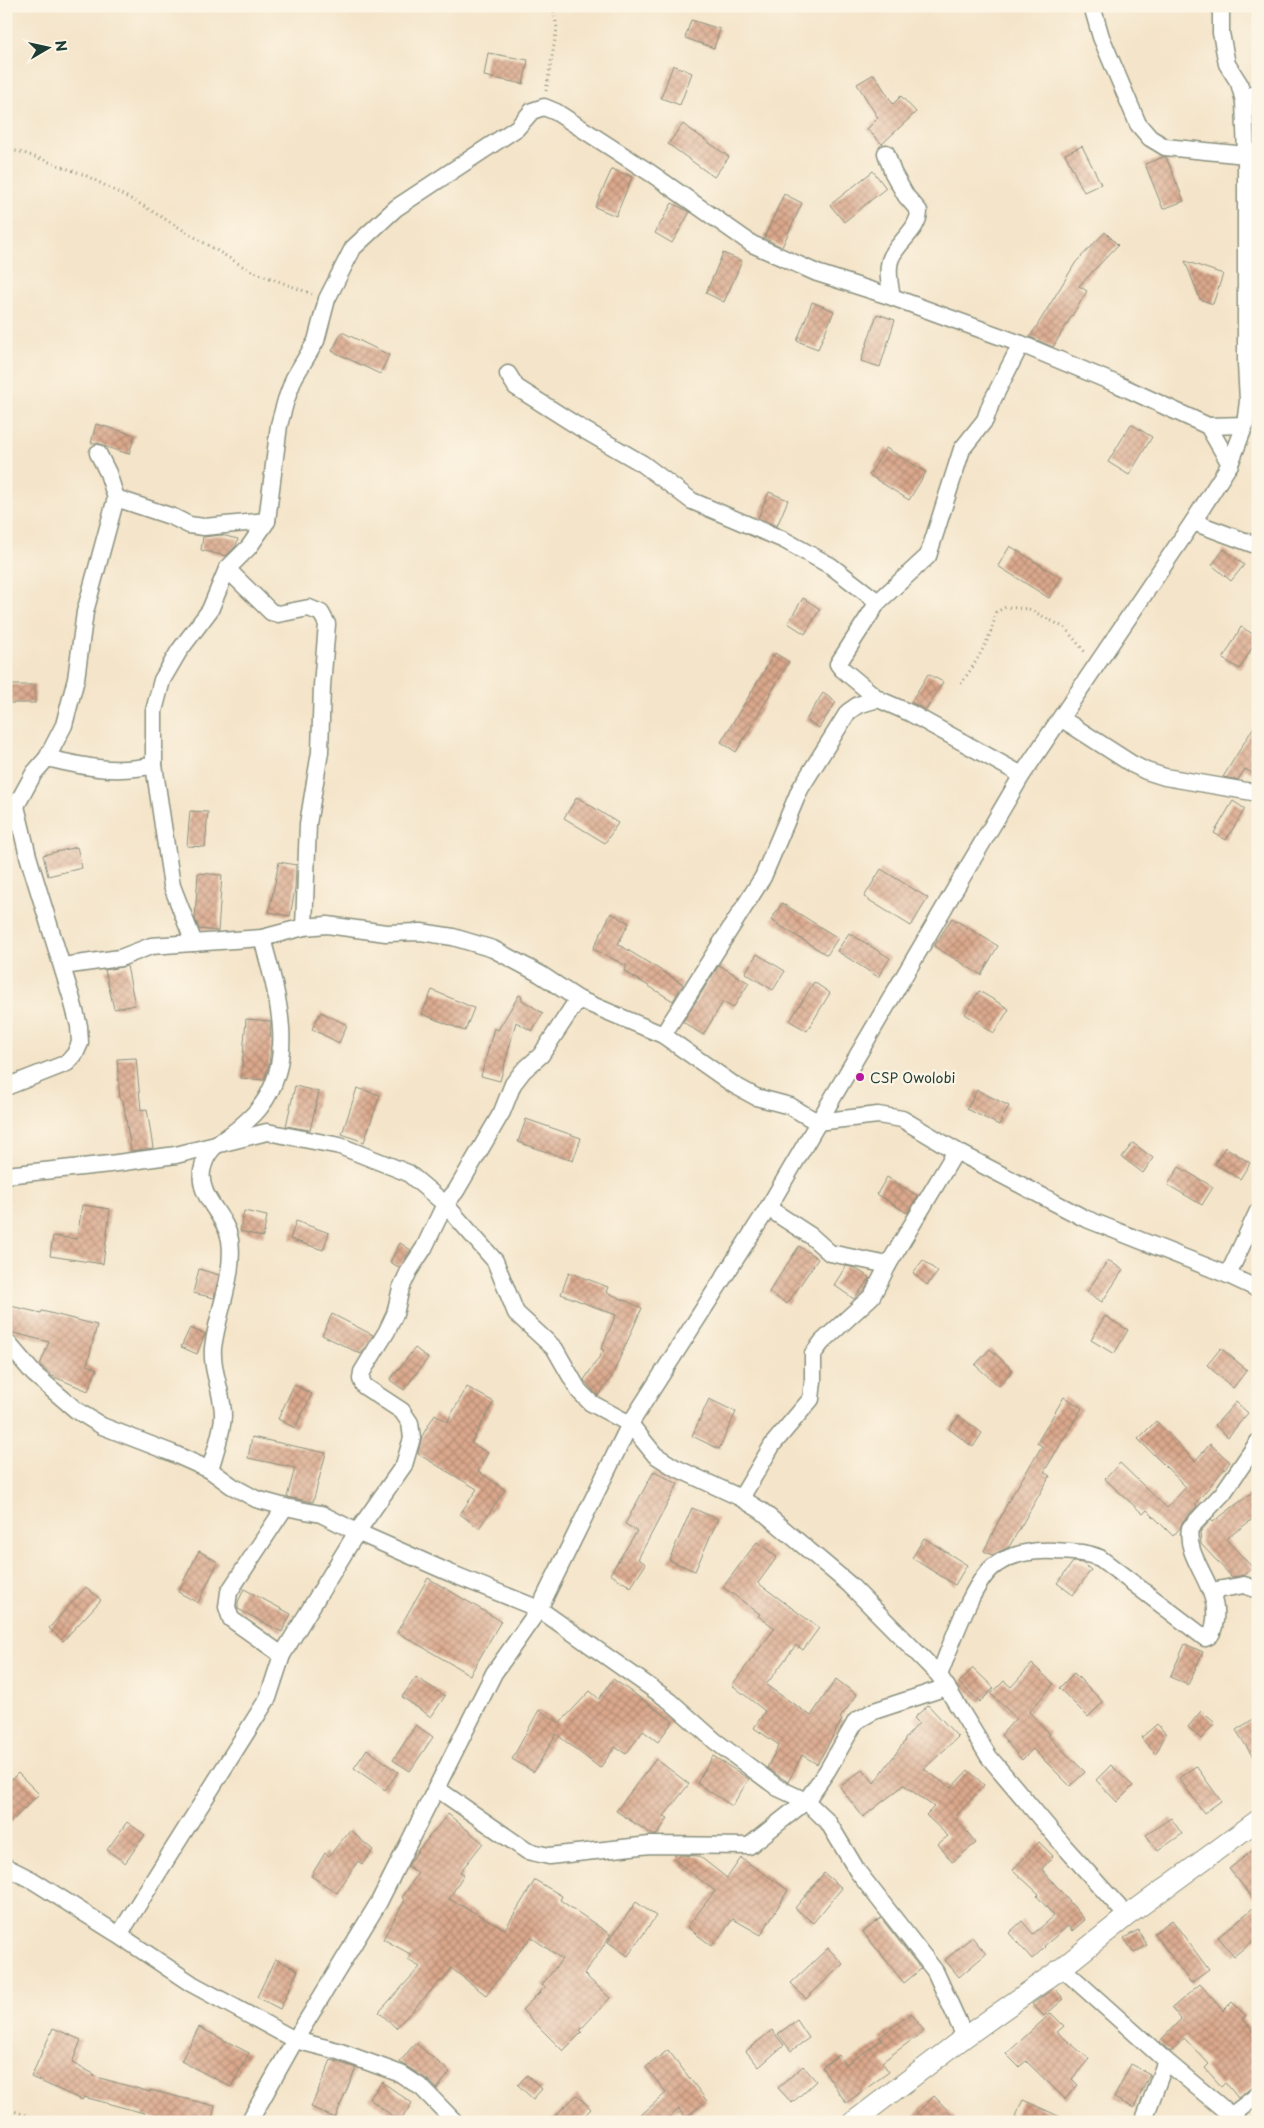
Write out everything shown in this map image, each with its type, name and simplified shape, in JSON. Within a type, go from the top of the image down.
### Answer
[{"type":"street","points":[[1092,6],[1100,37],[1138,124],[1150,138],[1164,147],[1252,157]]},
{"type":"street","points":[[249,2122],[294,2040],[379,1902],[494,1673],[539,1609],[630,1424],[768,1208],[1022,775],[1062,718],[1230,464],[1245,426],[1248,401],[1246,364],[1252,157],[1244,101],[1239,83],[1227,64],[1222,33],[1221,6]]},
{"type":"street","points":[[1244,101],[1258,91]]},
{"type":"street","points":[[194,943],[172,886],[154,765],[154,711],[162,680],[179,651],[210,610],[227,569],[249,547],[267,521],[279,425],[286,400],[294,378],[316,341],[327,299],[353,248],[374,226],[396,208],[517,128],[532,111],[544,107],[556,112],[652,174],[752,244],[817,273],[892,297],[1021,344],[1119,385],[1208,426],[1245,426]]},
{"type":"street","points":[[886,153],[893,174],[906,196],[919,211],[919,220],[890,259],[889,283],[892,297]]},
{"type":"street","points":[[1021,344],[991,403],[985,420],[962,448],[928,556],[878,602],[838,664],[842,670],[878,699],[910,713],[1022,775]]},
{"type":"street","points":[[508,374],[516,387],[579,427],[643,464],[692,501],[784,540],[831,566],[878,602]]},
{"type":"street","points":[[1208,426],[1230,464]]},
{"type":"street","points":[[6,1087],[67,1062],[75,1054],[80,1043],[79,1026],[63,966],[11,805],[47,758],[64,725],[76,679],[85,612],[116,498],[108,473],[98,453]]},
{"type":"street","points":[[116,498],[173,517],[189,525],[204,526],[267,521]]},
{"type":"street","points":[[1193,522],[1258,546]]},
{"type":"street","points":[[227,569],[271,612],[278,614],[309,608],[321,613],[327,624],[322,686],[320,752],[308,824],[304,927]]},
{"type":"street","points":[[663,1035],[763,877],[800,789],[848,712],[858,705],[878,699]]},
{"type":"street","points":[[1062,718],[1132,764],[1146,771],[1258,794]]},
{"type":"street","points":[[47,758],[78,766],[122,771],[154,765]]},
{"type":"street","points":[[63,966],[120,958],[151,946],[262,938],[304,927],[327,924],[386,933],[421,932],[453,938],[493,949],[540,974],[578,999],[663,1035],[734,1085],[756,1097],[790,1106],[817,1122],[878,1115],[902,1119],[956,1151],[1084,1218],[1228,1274],[1258,1289]]},
{"type":"street","points":[[210,1470],[223,1416],[220,1390],[214,1371],[213,1349],[231,1254],[230,1238],[224,1223],[205,1192],[202,1180],[203,1170],[212,1147],[238,1128],[262,1106],[278,1074],[282,1029],[275,989],[262,938]]},
{"type":"street","points":[[119,1935],[268,1698],[282,1655],[357,1532],[404,1465],[412,1438],[410,1423],[402,1411],[364,1386],[361,1379],[362,1372],[388,1331],[395,1314],[401,1288],[424,1248],[445,1204],[456,1190],[502,1112],[513,1084],[522,1071],[542,1055],[578,999]]},
{"type":"street","points":[[6,1175],[176,1155],[267,1132],[340,1146],[408,1173],[445,1204],[496,1261],[516,1313],[555,1349],[579,1391],[591,1403],[630,1424],[655,1455],[674,1467],[741,1498],[762,1511],[850,1586],[943,1681],[990,1757],[1063,1845],[1127,1916]]},
{"type":"street","points":[[741,1498],[774,1444],[811,1399],[813,1354],[822,1342],[872,1296],[888,1265],[956,1151]]},
{"type":"street","points":[[768,1208],[811,1236],[830,1253],[888,1265]]},
{"type":"street","points":[[1228,1274],[1258,1211]]},
{"type":"street","points":[[6,1341],[34,1374],[76,1410],[102,1426],[210,1470],[232,1486],[256,1498],[285,1508],[320,1514],[357,1532],[539,1609],[670,1700],[715,1741],[778,1788],[806,1801],[828,1822],[858,1872],[935,1971],[965,2037]]},
{"type":"street","points":[[436,1788],[527,1851],[549,1856],[650,1845],[750,1846],[806,1801],[827,1771],[856,1721],[874,1710],[943,1681],[972,1597],[989,1570],[1008,1558],[1039,1550],[1090,1554],[1100,1558],[1205,1638],[1212,1633],[1216,1618],[1216,1604],[1192,1547],[1189,1536],[1190,1528],[1223,1493],[1258,1442]]},
{"type":"street","points":[[282,1655],[231,1620],[226,1607],[229,1592],[285,1508]]},
{"type":"street","points":[[1211,1591],[1244,1585],[1258,1590]]},
{"type":"street","points":[[853,2122],[1258,1820]]},
{"type":"street","points":[[6,1867],[32,1880],[192,1984],[294,2040],[338,2051],[401,2074],[422,2088],[455,2122]]},
{"type":"street","points":[[1062,1968],[1166,2061],[1235,2118],[1258,2095]]},
{"type":"street","points":[[1143,2122],[1166,2061]]},
{"type":"path","points":[[544,107],[557,28],[553,6]]},
{"type":"path","points":[[6,152],[11,150],[24,153],[85,175],[142,205],[249,270],[327,299]]},
{"type":"path","points":[[961,684],[974,665],[994,628],[996,612],[1006,607],[1028,609],[1066,628],[1095,668]]},
{"type":"path","points":[[6,2108],[44,2122]]},
{"type":"building","points":[[691,20],[720,29],[714,48],[685,38]]},
{"type":"building","points":[[488,53],[528,60],[523,84],[484,76]]},
{"type":"building","points":[[673,65],[692,73],[680,105],[661,98]]},
{"type":"building","points":[[874,74],[893,104],[901,96],[916,112],[882,144],[867,129],[878,118],[857,84]]},
{"type":"building","points":[[683,124],[729,157],[714,177],[668,144]]},
{"type":"building","points":[[1082,146],[1101,184],[1084,192],[1065,154]]},
{"type":"building","points":[[1166,157],[1184,201],[1163,209],[1145,164]]},
{"type":"building","points":[[612,169],[632,177],[616,216],[595,207]]},
{"type":"building","points":[[873,171],[886,188],[844,222],[830,205]]},
{"type":"building","points":[[784,194],[802,203],[782,247],[764,238]]},
{"type":"building","points":[[672,203],[690,212],[672,243],[655,233]]},
{"type":"building","points":[[1105,232],[1118,245],[1079,286],[1087,291],[1053,347],[1030,337],[1076,262]]},
{"type":"building","points":[[723,253],[742,261],[724,302],[706,293]]},
{"type":"building","points":[[1185,261],[1223,274],[1213,304],[1200,299]]},
{"type":"building","points":[[812,302],[834,311],[818,349],[797,341]]},
{"type":"building","points":[[877,314],[895,320],[880,367],[861,361]]},
{"type":"building","points":[[342,332],[389,355],[380,374],[332,351]]},
{"type":"building","points":[[96,424],[135,435],[129,454],[99,443],[91,443]]},
{"type":"building","points":[[1131,424],[1152,437],[1129,475],[1108,462]]},
{"type":"building","points":[[886,448],[926,472],[909,500],[869,475]]},
{"type":"building","points":[[769,492],[788,500],[777,526],[758,518]]},
{"type":"building","points":[[221,535],[238,539],[236,546],[226,556],[201,550],[203,537]]},
{"type":"building","points":[[1010,546],[1061,578],[1049,598],[998,566]]},
{"type":"building","points":[[1224,549],[1244,565],[1231,581],[1212,565]]},
{"type":"building","points":[[803,598],[820,609],[805,634],[788,623]]},
{"type":"building","points":[[1241,627],[1258,637],[1240,669],[1223,659]]},
{"type":"building","points":[[775,653],[789,662],[736,752],[721,742]]},
{"type":"building","points":[[928,674],[943,682],[926,710],[911,702]]},
{"type":"building","points":[[6,685],[35,685],[35,703],[6,703]]},
{"type":"building","points":[[823,693],[836,702],[819,728],[806,720]]},
{"type":"building","points":[[1258,720],[1258,776],[1245,769],[1238,780],[1223,777]]},
{"type":"building","points":[[577,797],[618,823],[605,843],[564,818]]},
{"type":"building","points":[[1233,801],[1245,809],[1226,840],[1214,833]]},
{"type":"building","points":[[190,811],[208,812],[205,847],[187,846]]},
{"type":"building","points":[[77,847],[82,868],[48,876],[43,855]]},
{"type":"building","points":[[279,862],[296,865],[295,889],[290,916],[269,912]]},
{"type":"building","points":[[881,869],[928,898],[911,926],[864,897]]},
{"type":"building","points":[[198,873],[222,875],[218,931],[199,929],[195,919]]},
{"type":"building","points":[[782,903],[838,938],[827,955],[771,920]]},
{"type":"building","points":[[611,913],[629,923],[618,944],[683,984],[673,1001],[624,971],[627,966],[593,949]]},
{"type":"building","points":[[952,918],[998,946],[981,975],[934,946]]},
{"type":"building","points":[[849,933],[890,958],[878,977],[837,951]]},
{"type":"building","points":[[757,954],[785,971],[773,990],[745,973]]},
{"type":"building","points":[[719,965],[749,983],[733,1008],[723,1002],[703,1035],[683,1022]]},
{"type":"building","points":[[127,966],[135,1005],[114,1009],[105,970]]},
{"type":"building","points":[[814,982],[830,993],[807,1031],[790,1021]]},
{"type":"building","points":[[432,990],[474,1008],[465,1031],[422,1014]]},
{"type":"building","points":[[979,991],[1009,1009],[994,1033],[965,1014]]},
{"type":"building","points":[[519,995],[522,997],[522,1000],[543,1013],[532,1031],[516,1022],[500,1081],[481,1076],[494,1028],[498,1030]]},
{"type":"building","points":[[321,1012],[347,1025],[339,1043],[312,1029]]},
{"type":"building","points":[[246,1019],[270,1021],[271,1045],[269,1064],[264,1080],[241,1078]]},
{"type":"building","points":[[136,1058],[141,1110],[147,1109],[153,1148],[131,1151],[123,1100],[120,1100],[117,1059]]},
{"type":"building","points":[[295,1086],[319,1092],[310,1130],[286,1126]]},
{"type":"building","points":[[357,1088],[380,1095],[364,1142],[342,1134]]},
{"type":"building","points":[[977,1090],[1009,1106],[999,1125],[967,1109]]},
{"type":"building","points":[[526,1119],[581,1138],[573,1161],[518,1142]]},
{"type":"building","points":[[1133,1143],[1153,1158],[1143,1173],[1122,1157]]},
{"type":"building","points":[[1225,1147],[1250,1163],[1240,1179],[1215,1164]]},
{"type":"building","points":[[1179,1167],[1213,1187],[1202,1205],[1168,1185]]},
{"type":"building","points":[[887,1177],[918,1196],[907,1213],[877,1194]]},
{"type":"building","points":[[82,1205],[110,1209],[103,1264],[50,1256],[53,1236],[77,1239]]},
{"type":"building","points":[[244,1211],[267,1216],[263,1237],[240,1231]]},
{"type":"building","points":[[296,1221],[329,1233],[323,1250],[290,1239]]},
{"type":"building","points":[[400,1243],[411,1250],[400,1268],[390,1262]]},
{"type":"building","points":[[799,1246],[818,1259],[787,1304],[769,1292]]},
{"type":"building","points":[[923,1260],[938,1272],[927,1285],[913,1273]]},
{"type":"building","points":[[1108,1260],[1123,1270],[1102,1302],[1087,1292]]},
{"type":"building","points":[[846,1266],[855,1268],[870,1278],[854,1299],[834,1285]]},
{"type":"building","points":[[199,1269],[219,1275],[214,1298],[193,1293]]},
{"type":"building","points":[[569,1272],[608,1287],[606,1292],[642,1308],[611,1378],[598,1396],[584,1380],[604,1350],[601,1349],[616,1315],[561,1294]]},
{"type":"building","points":[[6,1305],[41,1313],[42,1311],[97,1325],[87,1365],[97,1369],[88,1391],[52,1376],[40,1365],[49,1342],[6,1331]]},
{"type":"building","points":[[332,1314],[373,1335],[361,1354],[322,1335]]},
{"type":"building","points":[[1105,1316],[1128,1330],[1114,1354],[1091,1340]]},
{"type":"building","points":[[190,1328],[205,1334],[197,1354],[181,1347]]},
{"type":"building","points":[[415,1348],[428,1358],[404,1390],[390,1380]]},
{"type":"building","points":[[1221,1348],[1247,1370],[1233,1388],[1207,1365]]},
{"type":"building","points":[[990,1349],[1013,1370],[999,1386],[975,1365]]},
{"type":"building","points":[[294,1385],[312,1394],[295,1428],[278,1419]]},
{"type":"building","points":[[467,1387],[494,1402],[471,1443],[488,1453],[478,1471],[505,1490],[479,1528],[460,1514],[477,1489],[418,1454],[422,1436],[435,1414],[447,1422]]},
{"type":"building","points":[[1064,1397],[1082,1408],[1044,1472],[1050,1476],[1009,1547],[992,1555],[984,1551],[1008,1502],[1042,1446],[1037,1443]]},
{"type":"building","points":[[709,1399],[736,1412],[719,1449],[692,1436]]},
{"type":"building","points":[[1236,1402],[1248,1413],[1228,1437],[1215,1425]]},
{"type":"building","points":[[959,1416],[982,1433],[973,1447],[949,1429]]},
{"type":"building","points":[[1156,1421],[1195,1461],[1210,1444],[1230,1462],[1195,1504],[1197,1506],[1183,1521],[1173,1536],[1147,1510],[1143,1514],[1105,1479],[1120,1463],[1167,1508],[1186,1487],[1138,1439]]},
{"type":"building","points":[[252,1437],[326,1453],[313,1502],[287,1497],[295,1468],[248,1458]]},
{"type":"building","points":[[654,1471],[678,1484],[638,1559],[646,1564],[631,1587],[610,1574],[637,1531],[625,1524]]},
{"type":"building","points":[[1258,1488],[1258,1515],[1226,1539],[1253,1568],[1245,1575],[1232,1577],[1201,1544],[1200,1532],[1211,1520],[1213,1522]]},
{"type":"building","points":[[692,1508],[718,1519],[695,1571],[669,1560]]},
{"type":"building","points":[[924,1538],[967,1565],[955,1585],[912,1558]]},
{"type":"building","points":[[757,1542],[777,1557],[758,1583],[819,1628],[803,1650],[796,1645],[766,1685],[811,1716],[836,1679],[857,1695],[840,1718],[842,1720],[817,1764],[802,1755],[788,1782],[767,1768],[779,1745],[754,1728],[765,1711],[732,1685],[775,1628],[758,1616],[760,1614],[723,1587]]},
{"type":"building","points":[[199,1551],[218,1562],[198,1603],[178,1592]]},
{"type":"building","points":[[1073,1562],[1082,1563],[1091,1570],[1073,1595],[1057,1583]]},
{"type":"building","points":[[428,1578],[501,1621],[470,1675],[397,1632]]},
{"type":"building","points":[[86,1587],[101,1600],[63,1641],[49,1628]]},
{"type":"building","points":[[244,1589],[291,1614],[282,1632],[238,1609],[238,1602]]},
{"type":"building","points":[[1185,1644],[1203,1652],[1188,1685],[1170,1677]]},
{"type":"building","points":[[1032,1664],[1054,1684],[1029,1712],[1050,1734],[1048,1736],[1085,1772],[1070,1786],[1033,1749],[1022,1760],[1001,1735],[1016,1718],[991,1694],[1004,1681],[1011,1687]]},
{"type":"building","points":[[973,1668],[994,1688],[980,1702],[959,1683]]},
{"type":"building","points":[[1074,1673],[1103,1702],[1088,1717],[1059,1688]]},
{"type":"building","points":[[416,1677],[445,1696],[431,1717],[402,1697]]},
{"type":"building","points":[[613,1679],[673,1721],[658,1742],[643,1731],[626,1754],[615,1747],[600,1768],[556,1734],[534,1772],[512,1759],[539,1710],[560,1723],[590,1691],[599,1699]]},
{"type":"building","points":[[928,1705],[958,1737],[924,1769],[951,1788],[968,1770],[984,1785],[955,1817],[976,1843],[952,1862],[938,1844],[948,1836],[926,1815],[934,1807],[904,1785],[863,1817],[840,1787],[863,1769],[874,1783],[904,1740],[919,1723],[914,1718]]},
{"type":"building","points":[[1201,1711],[1215,1723],[1201,1739],[1188,1727]]},
{"type":"building","points":[[1258,1716],[1258,1765],[1236,1730]]},
{"type":"building","points":[[1157,1724],[1166,1734],[1156,1754],[1141,1738]]},
{"type":"building","points":[[416,1725],[433,1737],[410,1771],[393,1760]]},
{"type":"building","points":[[367,1749],[398,1772],[385,1790],[354,1768]]},
{"type":"building","points":[[713,1756],[749,1779],[732,1806],[697,1783]]},
{"type":"building","points":[[656,1759],[689,1784],[664,1816],[668,1818],[657,1835],[653,1835],[616,1811]]},
{"type":"building","points":[[1111,1765],[1133,1786],[1117,1802],[1096,1780]]},
{"type":"building","points":[[1196,1766],[1221,1801],[1204,1813],[1179,1778]]},
{"type":"building","points":[[18,1773],[39,1794],[6,1827],[6,1785]]},
{"type":"building","points":[[448,1814],[483,1843],[460,1872],[464,1874],[449,1899],[505,1929],[535,1880],[562,1896],[560,1900],[611,1935],[584,1974],[610,1998],[580,2030],[582,2032],[563,2051],[522,2010],[545,1987],[542,1985],[562,1959],[531,1937],[486,1995],[451,1968],[443,1981],[441,1980],[396,2028],[379,2012],[420,1967],[408,1960],[412,1955],[383,1939],[405,1900],[402,1898],[418,1873],[408,1866],[419,1849]]},
{"type":"building","points":[[1171,1818],[1182,1834],[1158,1851],[1146,1835]]},
{"type":"building","points":[[127,1822],[145,1835],[125,1863],[107,1850]]},
{"type":"building","points":[[350,1830],[373,1850],[362,1864],[358,1861],[337,1893],[311,1876],[325,1853],[329,1856]]},
{"type":"building","points":[[1039,1842],[1053,1856],[1042,1869],[1085,1920],[1072,1931],[1068,1926],[1032,1959],[1009,1933],[1022,1921],[1033,1934],[1054,1916],[1037,1896],[1039,1894],[1013,1870]]},
{"type":"building","points":[[1258,1846],[1258,1904],[1229,1869]]},
{"type":"building","points":[[680,1855],[699,1856],[727,1878],[741,1858],[788,1890],[761,1935],[733,1919],[712,1946],[687,1927],[715,1891],[676,1861]]},
{"type":"building","points":[[824,1873],[842,1888],[813,1923],[795,1908]]},
{"type":"building","points":[[636,1902],[656,1916],[628,1956],[608,1942]]},
{"type":"building","points":[[1258,1904],[1258,1937],[1234,1956],[1218,1937]]},
{"type":"building","points":[[881,1918],[921,1969],[904,1983],[863,1932]]},
{"type":"building","points":[[1172,1920],[1209,1970],[1191,1983],[1154,1933]]},
{"type":"building","points":[[1138,1930],[1147,1945],[1134,1953],[1124,1938]]},
{"type":"building","points":[[972,1937],[986,1954],[959,1977],[945,1960]]},
{"type":"building","points":[[828,1948],[843,1964],[806,1999],[791,1983]]},
{"type":"building","points":[[275,1959],[298,1970],[280,2009],[257,1997]]},
{"type":"building","points":[[1200,1984],[1223,2011],[1232,2002],[1246,2016],[1242,2019],[1258,2036],[1258,2085],[1252,2087],[1238,2098],[1225,2082],[1221,2086],[1205,2068],[1209,2064],[1184,2038],[1171,2052],[1159,2042],[1181,2019],[1172,2008]]},
{"type":"building","points":[[1054,1988],[1064,1999],[1044,2016],[1032,2004]]},
{"type":"building","points":[[911,2013],[924,2031],[882,2062],[889,2072],[846,2103],[822,2067],[839,2055],[845,2065],[882,2040],[880,2037]]},
{"type":"building","points":[[1051,2013],[1064,2026],[1057,2032],[1089,2059],[1072,2079],[1078,2085],[1065,2099],[1026,2061],[1019,2067],[1006,2054]]},
{"type":"building","points":[[797,2020],[809,2038],[791,2051],[778,2034]]},
{"type":"building","points":[[199,2027],[249,2053],[231,2087],[181,2061]]},
{"type":"building","points":[[53,2028],[81,2040],[72,2063],[94,2074],[93,2076],[150,2092],[150,2090],[215,2106],[211,2122],[166,2122],[143,2116],[144,2113],[84,2097],[82,2100],[31,2077]]},
{"type":"building","points":[[772,2030],[784,2045],[759,2067],[746,2051]]},
{"type":"building","points":[[415,2043],[450,2072],[437,2089],[428,2080],[400,2062]]},
{"type":"building","points":[[668,2050],[707,2101],[685,2118],[679,2109],[664,2122],[633,2122],[666,2093],[646,2067]]},
{"type":"building","points":[[331,2060],[356,2068],[335,2118],[311,2107]]},
{"type":"building","points":[[1131,2064],[1150,2074],[1134,2108],[1114,2098]]},
{"type":"building","points":[[803,2066],[816,2081],[792,2103],[778,2088]]},
{"type":"building","points":[[527,2075],[542,2089],[533,2099],[518,2085]]},
{"type":"building","points":[[382,2082],[412,2103],[400,2121],[369,2099]]},
{"type":"building","points":[[577,2095],[591,2109],[578,2122],[548,2122]]},
{"type":"building","points":[[934,2096],[959,2122],[908,2122]]},
{"type":"building","points":[[1023,2100],[1070,2122],[1028,2122],[1015,2116]]},
{"type":"place","name":"CSP Owolobi","points":[[860,1077]]}]
